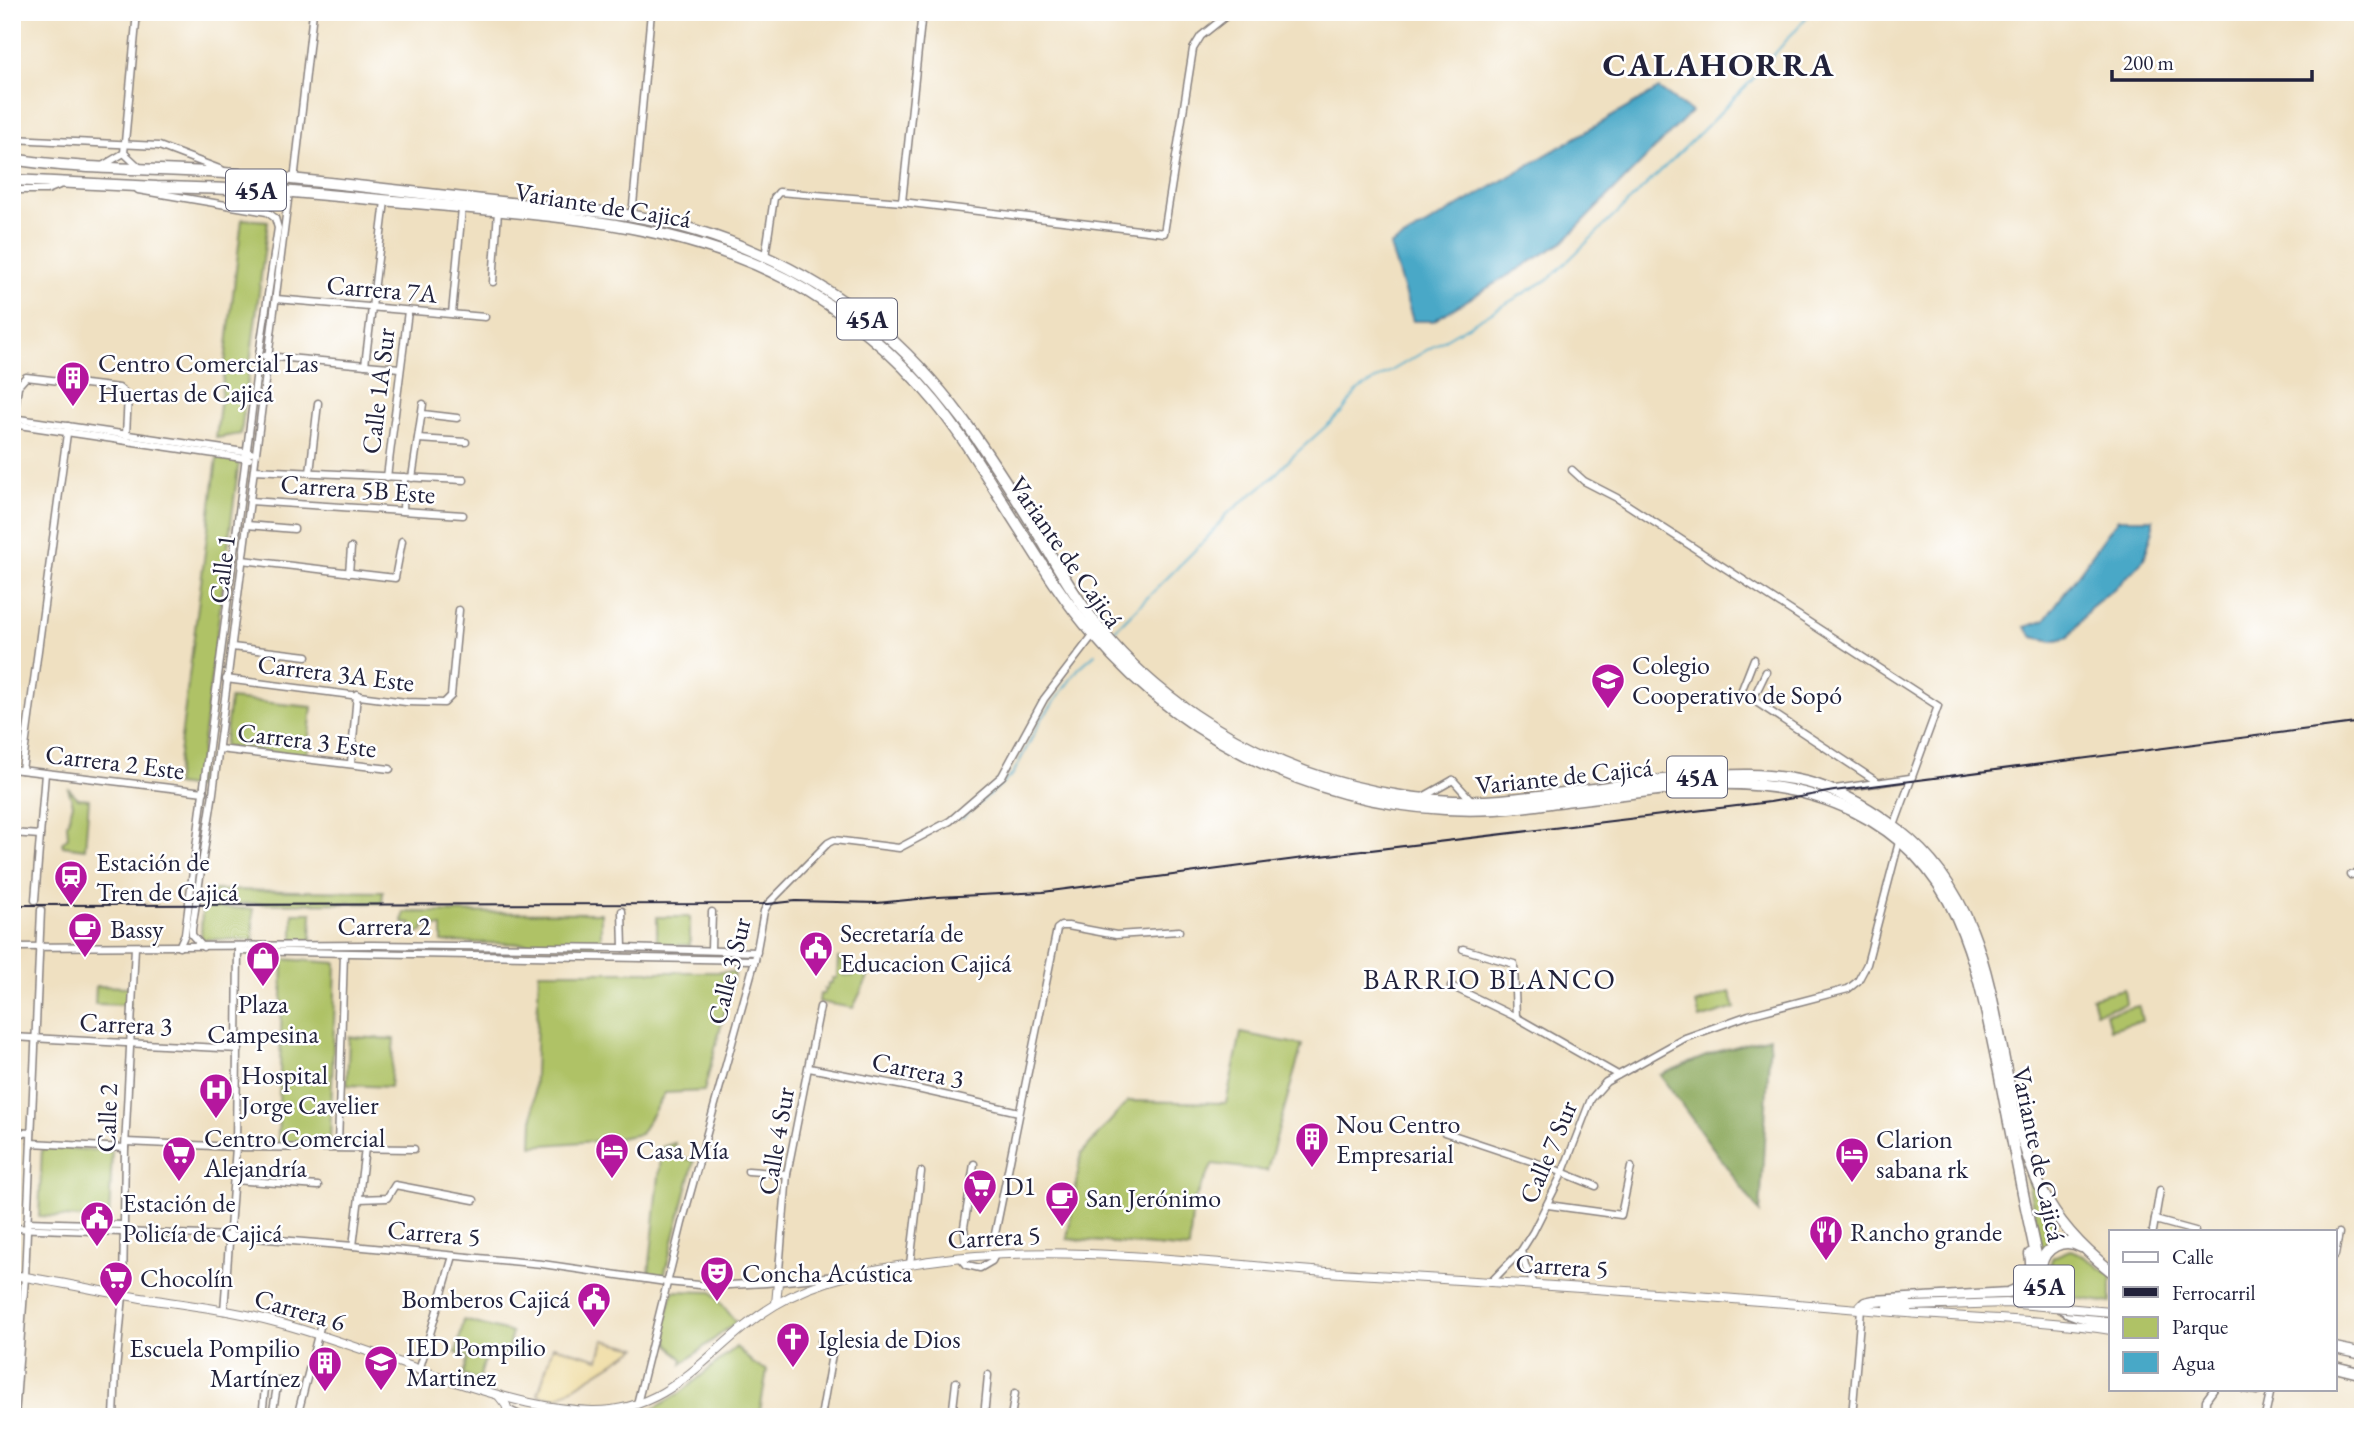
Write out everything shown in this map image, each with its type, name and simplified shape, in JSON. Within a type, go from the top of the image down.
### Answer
[{"type":"highway","name":"Variante de Cajicá","points":[[12,159],[142,170],[233,174],[385,201],[498,211],[630,228],[697,243],[760,266],[847,317],[900,363],[937,404],[976,460],[1058,590],[1098,636],[1174,711],[1246,757],[1317,786],[1419,807],[1498,809],[1708,784],[1763,784],[1814,794],[1836,802],[1881,827],[1915,857],[1956,916],[1971,952],[1984,1002],[2040,1273],[2049,1296],[2058,1307],[2080,1318],[2109,1323]]},
{"type":"highway","name":"Variante de Cajicá","points":[[12,180],[122,185],[291,186],[632,216],[712,236],[765,257],[813,282],[853,308],[897,344],[928,375],[960,412],[996,466],[1098,636]]},
{"type":"highway","name":"Variante de Cajicá","points":[[1120,657],[1181,705],[1250,748],[1313,775],[1375,791],[1420,798],[1498,800],[1718,775],[1765,775],[1800,781],[1856,801],[1894,826],[1931,860],[1949,884],[1967,918],[1990,986],[2030,1162],[2053,1210],[2086,1251],[2109,1269]]},
{"type":"highway","points":[[1859,1308],[1874,1300],[2008,1293],[2020,1289],[2032,1266],[2025,1228],[2026,1206]]},
{"type":"highway","points":[[2040,1273],[2046,1252],[2055,1245],[2066,1242],[2077,1244],[2086,1251]]},
{"type":"highway","points":[[2336,1348],[2363,1354]]},
{"type":"highway","points":[[2336,1367],[2363,1374]]},
{"type":"main road","name":"Carrera 5","points":[[847,1275],[910,1264],[995,1255],[1159,1258],[1322,1272],[1535,1284],[1859,1308],[2109,1330]]},
{"type":"main road","name":"Carrera 6","points":[[12,1275],[224,1311],[319,1331],[419,1371],[499,1396],[557,1408],[600,1411],[633,1407],[669,1389],[776,1304],[847,1275]]},
{"type":"main road","points":[[776,1304],[778,1282]]},
{"type":"main road","name":"Carrera 5","points":[[1859,1308],[2006,1303],[2109,1311]]},
{"type":"main road","points":[[499,1396],[510,1413]]},
{"type":"main road","points":[[623,1417],[633,1407]]},
{"type":"main road","points":[[538,1417],[557,1408]]},
{"type":"main road","name":"Carrera 6","points":[[570,1409],[586,1417]]},
{"type":"street","points":[[124,153],[138,12]]},
{"type":"street","name":"Calle 1","points":[[203,947],[192,935],[192,929],[219,748],[313,12]]},
{"type":"street","points":[[632,216],[651,12]]},
{"type":"street","points":[[902,202],[922,12]]},
{"type":"street","points":[[765,257],[774,198],[779,192],[902,202],[1164,233],[1193,49],[1201,36],[1231,12]]},
{"type":"street","points":[[12,139],[159,146],[233,174]]},
{"type":"street","points":[[101,167],[110,159],[124,153]]},
{"type":"street","points":[[124,153],[142,170]]},
{"type":"street","points":[[12,190],[47,190],[66,182]]},
{"type":"street","points":[[791,182],[791,192]]},
{"type":"street","name":"Calle 1","points":[[122,185],[140,191],[184,196],[267,212],[275,218],[278,228],[259,355],[185,934],[179,947]]},
{"type":"street","points":[[365,365],[385,201]]},
{"type":"street","points":[[452,314],[462,208]]},
{"type":"street","points":[[493,282],[498,211]]},
{"type":"street","name":"Carrera 7A","points":[[276,299],[485,317]]},
{"type":"street","name":"Calle 1A Sur","points":[[387,477],[408,311]]},
{"type":"street","points":[[259,355],[400,368]]},
{"type":"street","points":[[125,435],[128,395],[119,388],[26,377],[18,386],[13,420],[256,457]]},
{"type":"street","points":[[310,473],[318,403]]},
{"type":"street","points":[[402,511],[423,404]]},
{"type":"street","points":[[423,414],[457,418]]},
{"type":"street","points":[[68,429],[125,435],[246,456]]},
{"type":"street","points":[[22,770],[68,429]]},
{"type":"street","points":[[418,439],[467,442]]},
{"type":"street","points":[[254,470],[464,480]]},
{"type":"street","points":[[1572,470],[1578,477],[1617,498],[1938,706],[1894,826]]},
{"type":"street","name":"Carrera 5B Este","points":[[250,501],[463,515]]},
{"type":"street","points":[[247,525],[294,529]]},
{"type":"street","points":[[233,559],[396,579],[402,541]]},
{"type":"street","points":[[349,573],[351,548]]},
{"type":"street","name":"Carrera 3A Este","points":[[217,678],[406,702],[444,704],[449,700],[458,610]]},
{"type":"street","name":"Calle 3 Sur","points":[[633,1407],[768,904],[828,843],[839,840],[899,848],[950,821],[1002,776],[1044,699],[1098,636]]},
{"type":"street","points":[[232,647],[307,656]]},
{"type":"street","points":[[1754,659],[1740,691],[1879,783]]},
{"type":"street","points":[[1753,699],[1766,672]]},
{"type":"street","points":[[351,763],[357,694]]},
{"type":"street","name":"Carrera 3 Este","points":[[219,748],[390,769]]},
{"type":"street","name":"Carrera 2 Este","points":[[12,769],[213,793]]},
{"type":"street","points":[[35,900],[45,773]]},
{"type":"street","points":[[1420,798],[1453,778],[1472,801]]},
{"type":"street","points":[[1830,790],[1910,778]]},
{"type":"street","points":[[12,833],[40,835]]},
{"type":"street","name":"Calle 7 Sur","points":[[1491,1282],[1521,1251],[1548,1205],[1591,1099],[1606,1082],[1685,1038],[1749,1015],[1853,986],[1867,964],[1899,842]]},
{"type":"street","points":[[2350,875],[2363,873]]},
{"type":"street","points":[[41,910],[25,1277],[14,1416],[55,1417]]},
{"type":"street","points":[[622,911],[623,948]]},
{"type":"street","points":[[711,950],[712,912]]},
{"type":"street","points":[[995,1239],[1057,929],[1068,926],[1116,935],[1180,931]]},
{"type":"street","name":"Carrera 2","points":[[12,947],[623,948],[757,952]]},
{"type":"street","name":"Calle 2","points":[[114,1417],[123,1295],[125,1145],[135,947]]},
{"type":"street","points":[[224,1311],[236,1147],[238,948],[344,953],[755,960]]},
{"type":"street","points":[[1462,949],[1514,964],[1516,1017]]},
{"type":"street","points":[[338,1146],[344,953]]},
{"type":"street","points":[[1451,986],[1516,1017],[1618,1075]]},
{"type":"street","name":"Calle 4 Sur","points":[[778,1282],[787,1174],[820,1007]]},
{"type":"street","name":"Carrera 3","points":[[12,1037],[239,1049]]},
{"type":"street","name":"Carrera 3","points":[[808,1069],[904,1086],[1019,1112]]},
{"type":"street","points":[[12,1132],[32,1133]]},
{"type":"street","points":[[1444,1132],[1549,1167],[1596,1186]]},
{"type":"street","points":[[31,1143],[414,1149]]},
{"type":"street","points":[[353,1246],[365,1148]]},
{"type":"street","points":[[966,1243],[964,1227],[974,1164]]},
{"type":"street","points":[[1548,1205],[1621,1215],[1631,1167]]},
{"type":"street","points":[[748,1171],[787,1174]]},
{"type":"street","points":[[910,1264],[921,1172]]},
{"type":"street","points":[[234,1180],[318,1186]]},
{"type":"street","points":[[359,1199],[387,1198],[395,1185],[474,1200]]},
{"type":"street","points":[[2153,1230],[2160,1190]]},
{"type":"street","points":[[2155,1220],[2191,1230]]},
{"type":"street","name":"Carrera 5","points":[[12,1228],[27,1225],[123,1229],[353,1246],[578,1268],[711,1286],[847,1275]]},
{"type":"street","points":[[2336,1250],[2339,1233]]},
{"type":"street","points":[[1521,1251],[1535,1284]]},
{"type":"street","points":[[419,1371],[453,1256]]},
{"type":"street","points":[[1852,1417],[1859,1308]]},
{"type":"street","points":[[297,1417],[319,1331]]},
{"type":"street","points":[[821,1341],[849,1345]]},
{"type":"street","points":[[821,1417],[834,1343]]},
{"type":"street","points":[[984,1417],[988,1375]]},
{"type":"street","points":[[272,1417],[278,1380]]},
{"type":"street","points":[[951,1417],[956,1382]]},
{"type":"street","points":[[262,1417],[265,1388]]},
{"type":"street","points":[[2205,1417],[2206,1401],[2213,1390]]},
{"type":"street","points":[[2265,1417],[2271,1390]]},
{"type":"street","points":[[1011,1417],[1014,1393]]},
{"type":"street","points":[[510,1413],[524,1417]]},
{"type":"green space","points":[[242,219],[268,221],[241,434],[216,438]]},
{"type":"green space","points":[[217,458],[239,461],[197,788],[175,785]]},
{"type":"green space","points":[[230,699],[312,707],[307,756],[224,747]]},
{"type":"green space","points":[[68,788],[78,798],[89,799],[85,849],[63,846],[62,843],[68,837],[67,824],[73,804]]},
{"type":"green space","points":[[208,890],[383,892],[382,903],[207,904]]},
{"type":"green space","points":[[202,907],[253,909],[253,940],[201,939]]},
{"type":"green space","points":[[404,912],[601,913],[601,945],[442,942],[442,927],[424,926],[423,932],[412,932],[412,924],[403,923]]},
{"type":"green space","points":[[293,913],[312,913],[311,941],[293,940]]},
{"type":"green space","points":[[657,917],[690,917],[690,945],[657,945]]},
{"type":"green space","points":[[838,958],[845,961],[844,975],[853,976],[853,969],[870,973],[853,1008],[819,1002],[820,994],[824,994],[828,983],[832,983],[832,978],[837,978]]},
{"type":"green space","points":[[283,959],[336,963],[330,1142],[278,1143]]},
{"type":"green space","points":[[539,972],[735,972],[704,1091],[665,1093],[640,1134],[609,1140],[532,1146]]},
{"type":"green space","points":[[96,986],[129,987],[129,1005],[95,1004]]},
{"type":"green space","points":[[2124,989],[2126,1004],[2096,1012],[2092,997]]},
{"type":"green space","points":[[1730,992],[1735,1008],[1700,1019],[1696,1004]]},
{"type":"green space","points":[[2139,1006],[2142,1021],[2110,1029],[2106,1013]]},
{"type":"green space","points":[[1241,1033],[1302,1045],[1267,1171],[1213,1164],[1193,1202],[1189,1249],[1067,1239],[1081,1154],[1128,1101],[1226,1103]]},
{"type":"green space","points":[[349,1037],[394,1039],[390,1087],[347,1085]]},
{"type":"green space","points":[[1770,1037],[1760,1213],[1660,1075],[1716,1052]]},
{"type":"green space","points":[[675,1143],[674,1154],[694,1161],[664,1276],[649,1273],[662,1147]]},
{"type":"green space","points":[[42,1147],[112,1151],[109,1219],[39,1216]]},
{"type":"green space","points":[[2022,1155],[2043,1206],[2063,1237],[2042,1249]]},
{"type":"green space","points":[[2074,1251],[2109,1274],[2109,1303],[2056,1295],[2049,1276],[2053,1257]]},
{"type":"green space","points":[[673,1291],[712,1292],[736,1322],[682,1364],[683,1359],[669,1344],[665,1328]]},
{"type":"green space","points":[[464,1320],[512,1333],[506,1354],[497,1352],[496,1358],[486,1355],[479,1380],[463,1375],[468,1357],[456,1353]]},
{"type":"green space","points":[[736,1347],[755,1365],[767,1370],[759,1417],[640,1417],[680,1393]]},
{"type":"sand","points":[[604,1340],[637,1348],[557,1398],[538,1395],[553,1346],[599,1359]]},
{"type":"water","points":[[1659,89],[1691,112],[1563,242],[1433,321],[1413,321],[1390,246]]},
{"type":"water","points":[[2118,519],[2153,519],[2153,530],[2144,559],[2121,583],[2090,608],[2069,637],[2053,641],[2033,637],[2025,627],[2044,621]]},
{"type":"waterway","points":[[1113,632],[1207,538],[1226,515],[1271,479],[1343,411],[1357,391],[1550,278],[1701,132],[1751,81],[1811,12]]},
{"type":"waterway","points":[[961,819],[1013,774],[1041,720],[1079,668],[1095,654]]},
{"type":"railway","points":[[12,905],[768,904],[796,901],[877,903],[1043,892],[1770,802],[1834,791],[2363,722]]},
{"type":"place","name":"Centro Comercial Las Huertas de Cajicá","points":[[73,408]]},
{"type":"place","name":"Colegio Cooperativo de Sopó","points":[[1608,710]]},
{"type":"place","name":"Estación de Tren de Cajicá","points":[[71,907]]},
{"type":"place","name":"Bassy","points":[[85,959]]},
{"type":"place","name":"Secretaría de Educacion Cajicá","points":[[816,978]]},
{"type":"place","name":"Plaza Campesina","points":[[263,988]]},
{"type":"place","name":"Hospital Jorge Cavelier","points":[[216,1120]]},
{"type":"place","name":"Nou Centro Empresarial","points":[[1312,1169]]},
{"type":"place","name":"Casa Mía","points":[[612,1180]]},
{"type":"place","name":"Centro Comercial Alejandría","points":[[179,1183]]},
{"type":"place","name":"Clarion sabana rk","points":[[1852,1184]]},
{"type":"place","name":"D1","points":[[980,1216]]},
{"type":"place","name":"San Jerónimo","points":[[1062,1228]]},
{"type":"place","name":"Estación de Policía de Cajicá","points":[[97,1248]]},
{"type":"place","name":"Rancho grande","points":[[1826,1262]]},
{"type":"place","name":"Concha Acústica","points":[[717,1303]]},
{"type":"place","name":"Chocolín","points":[[116,1308]]},
{"type":"place","name":"Bomberos Cajicá","points":[[594,1329]]},
{"type":"place","name":"Iglesia de Dios","points":[[793,1369]]},
{"type":"place","name":"IED Pompilio Martinez","points":[[381,1392]]},
{"type":"place","name":"Escuela Pompilio Martínez","points":[[325,1393]]},
{"type":"district","name":"CALAHORRA","points":[[1719,64]]},
{"type":"district","name":"BARRIO BLANCO","points":[[1490,979]]}]
